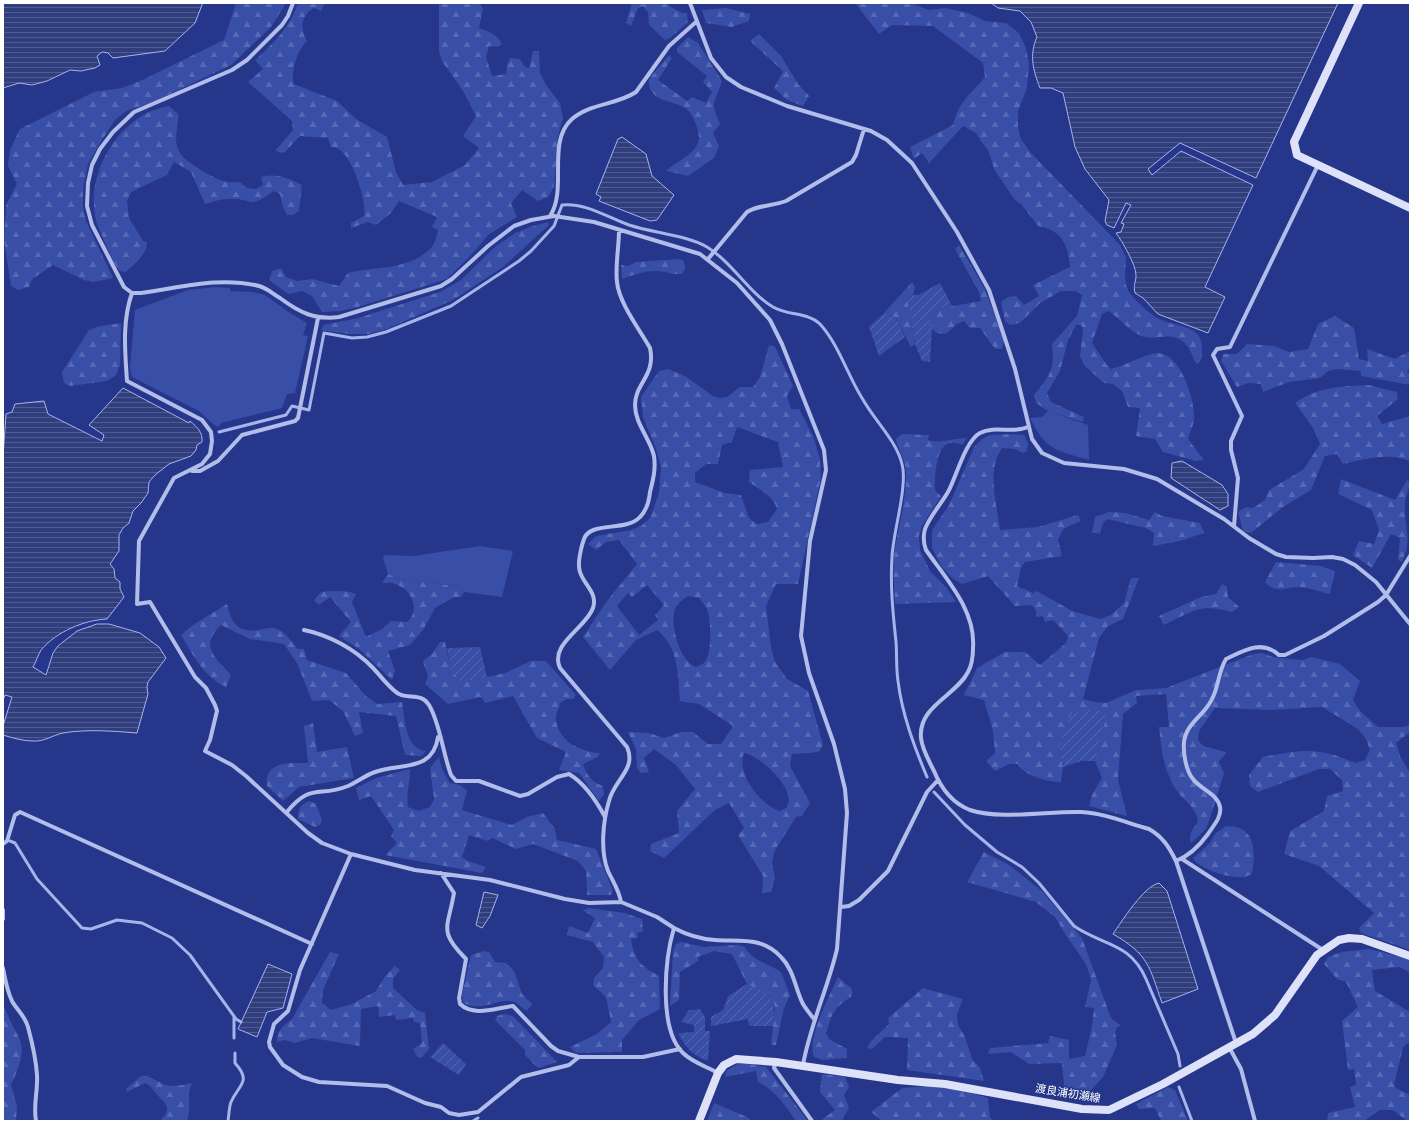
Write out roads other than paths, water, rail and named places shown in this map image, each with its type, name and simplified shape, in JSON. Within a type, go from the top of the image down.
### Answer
[{"type":"main road","points":[[1359,3],[1294,142],[1297,155],[1410,208]]},
{"type":"main road","name":"渡良浦初瀬線","points":[[699,1121],[718,1073],[724,1065],[736,1059],[803,1065],[898,1080],[945,1084],[1099,1110],[1109,1110],[1125,1103],[1253,1034],[1275,1015],[1287,1000],[1308,967],[1323,950],[1340,940],[1349,938],[1362,939],[1410,956]]},
{"type":"street","points":[[293,3],[288,16],[282,25],[247,60],[232,70],[134,112],[113,132],[100,149],[92,165],[88,183],[90,217],[120,282],[132,293],[152,292],[202,283],[246,283],[262,287],[297,309],[318,318],[340,317],[441,286],[452,279],[488,246],[514,226],[531,220],[552,216],[562,216],[594,222],[692,251],[710,258],[737,283],[770,320],[782,344],[824,450],[826,470],[810,541],[800,636],[809,673],[834,744],[845,789],[847,813],[837,949],[834,963],[814,1019],[803,1065]]},
{"type":"street","points":[[690,3],[711,58],[726,77],[741,86],[787,106],[864,129],[887,140],[912,163],[934,195],[989,290],[1014,369],[1028,427],[1036,447],[1042,453],[1064,463],[1124,469],[1157,479],[1234,526],[1276,554],[1286,557],[1332,557],[1344,559],[1366,573],[1410,624]]},
{"type":"street","points":[[552,216],[557,198],[560,141],[571,119],[598,105],[629,97],[636,92],[669,46],[696,22]]},
{"type":"street","points":[[710,258],[715,249],[750,210],[786,201],[852,162],[856,155],[864,129]]},
{"type":"street","points":[[1234,526],[1238,478],[1231,450],[1231,441],[1242,416],[1213,355],[1217,349],[1230,347],[1318,165]]},
{"type":"street","points":[[619,230],[616,272],[617,284],[622,298],[650,348],[652,357],[649,372],[637,395],[635,404],[637,419],[653,456],[654,472],[648,502],[641,516],[634,522],[628,524],[595,529],[589,532],[584,539],[579,566],[580,572],[593,595],[595,602],[592,610],[584,622],[561,648],[557,655],[557,662],[560,668],[627,747],[630,754],[631,760],[629,767],[616,784],[609,799],[605,818],[604,844],[608,869],[619,892],[621,902]]},
{"type":"street","points":[[132,293],[126,309],[125,317],[127,381],[202,420],[211,432],[212,441],[210,454],[202,464],[189,472],[174,478],[139,541],[137,604],[150,602],[195,676],[206,688],[215,705],[217,711],[210,740],[205,751],[232,765],[308,833],[322,843],[351,854],[378,862],[490,880],[565,899],[589,903],[621,902],[657,917],[686,934],[716,940],[743,939],[771,948],[781,957],[789,968],[803,1004],[814,1019]]},
{"type":"street","points":[[189,472],[200,471],[218,461],[242,435],[295,421],[300,414],[318,318]]},
{"type":"street","points":[[1028,427],[1023,430],[991,429],[978,434],[968,447],[949,491],[926,527],[923,536],[926,550],[967,611],[973,632],[974,647],[969,671],[923,720],[921,738],[938,780],[954,800],[971,810],[1024,814],[1083,812],[1149,830],[1157,834],[1165,842],[1176,861],[1241,1070],[1255,1121]]},
{"type":"street","points":[[1176,861],[1182,859],[1204,839],[1216,822],[1220,812],[1220,806],[1216,799],[1193,780],[1189,774],[1184,742],[1187,730],[1212,701],[1218,676],[1226,659],[1258,646],[1266,647],[1279,655],[1285,655],[1324,636],[1386,595],[1410,556]]},
{"type":"street","points":[[304,630],[318,633],[344,646],[368,663],[398,694],[419,697],[425,700],[429,705],[451,775],[456,781],[479,781],[520,796],[528,794],[557,777],[569,774],[575,778],[599,806],[605,818]]},
{"type":"street","points":[[286,813],[297,800],[308,794],[346,787],[374,772],[425,761],[434,754],[439,734]]},
{"type":"street","points":[[841,907],[850,906],[859,900],[888,871],[928,792],[938,780]]},
{"type":"street","points":[[3,844],[7,841],[14,815],[20,812],[312,944]]},
{"type":"street","points":[[351,854],[300,970],[288,1011],[274,1024],[269,1042],[274,1055],[283,1065],[302,1077],[319,1082],[387,1086],[425,1103],[441,1107],[449,1113],[459,1115],[478,1112],[521,1078],[568,1066],[579,1057]]},
{"type":"street","points":[[1182,859],[1323,950]]},
{"type":"street","points":[[441,873],[454,893],[447,924],[449,938],[454,947],[466,959],[459,998],[460,1004],[473,1011],[513,1006],[551,1046],[558,1051],[579,1057],[643,1057],[680,1049]]},
{"type":"street","points":[[3,910],[3,920]]},
{"type":"street","points":[[674,928],[670,942],[666,970],[666,1004],[671,1030],[680,1049],[693,1060],[718,1073]]},
{"type":"street","points":[[3,968],[12,1001],[28,1024],[37,1074],[34,1101],[36,1121]]},
{"type":"street","points":[[776,1062],[774,1068],[812,1121]]},
{"type":"waterway","points":[[219,432],[286,415],[292,406],[309,410],[324,333],[352,338],[367,337],[386,332],[451,306],[519,261],[531,251],[554,226],[562,205],[588,208],[638,228],[699,243],[707,247],[725,261],[764,301],[779,310],[810,318],[820,324],[827,332],[838,350],[867,406],[890,438],[899,455],[902,464],[903,484],[893,547],[891,578],[897,676],[913,742],[927,777]]},
{"type":"waterway","points":[[934,792],[965,825],[997,852],[1022,867],[1039,883],[1074,926],[1085,933],[1115,946],[1132,958],[1140,967],[1146,979],[1178,1054],[1180,1066]]},
{"type":"waterway","points":[[10,841],[15,843],[37,879],[82,928],[91,929],[117,920],[142,923],[172,938],[190,955],[236,1019],[241,1022]]},
{"type":"waterway","points":[[234,1016],[234,1038]]},
{"type":"waterway","points":[[228,1121],[231,1102],[243,1079],[243,1075],[235,1063],[235,1053]]},
{"type":"waterway","points":[[1179,1087],[1192,1121]]},
{"type":"waterway","points":[[473,1121],[478,1118]]}]
